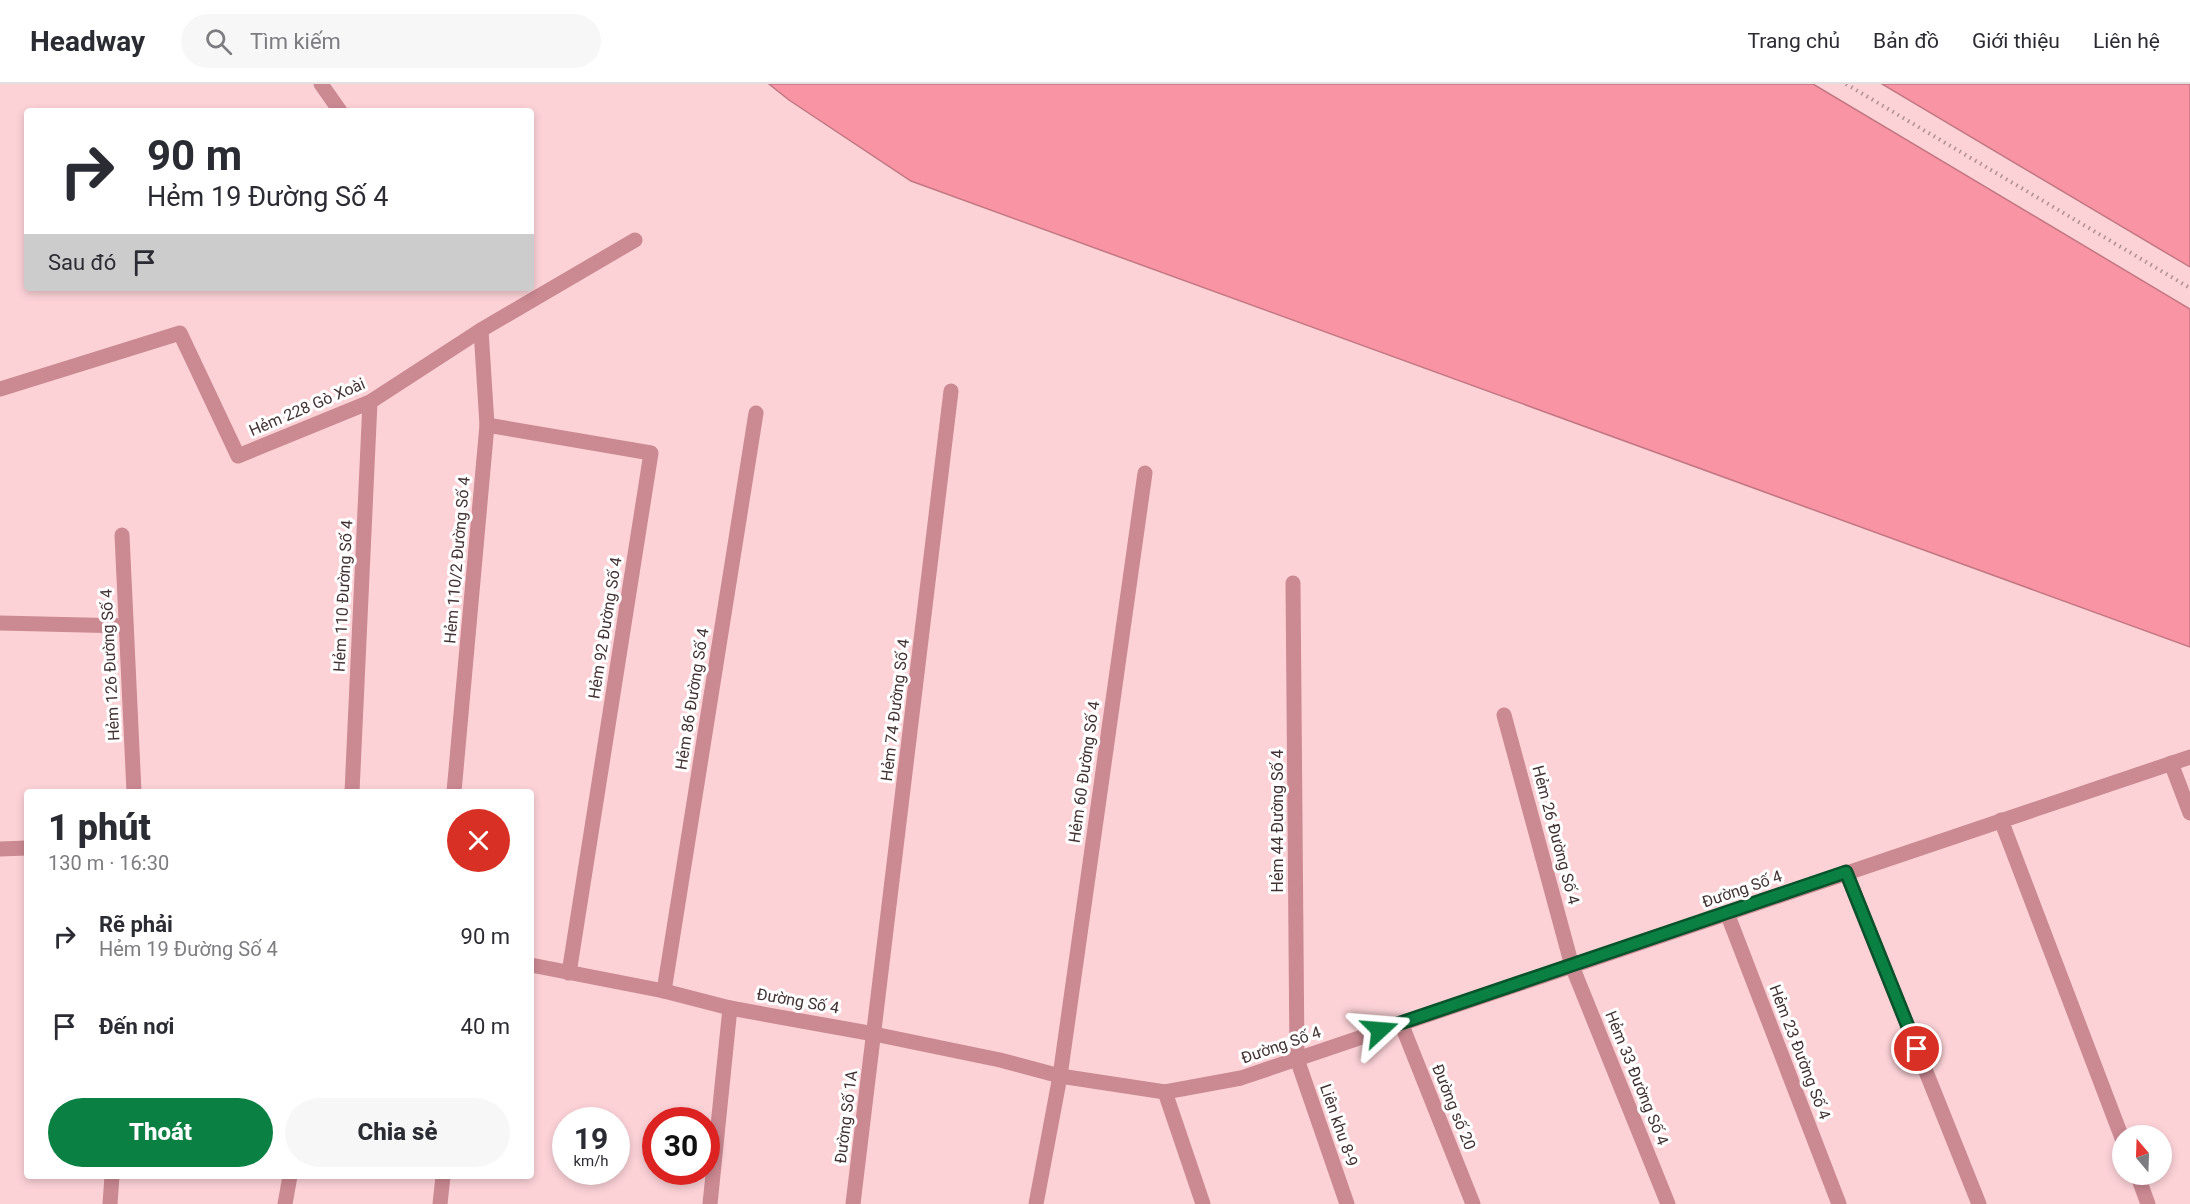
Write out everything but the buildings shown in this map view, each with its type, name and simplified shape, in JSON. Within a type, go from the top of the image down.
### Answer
[{"type":"street","points":[[321,84],[338,108]]},
{"type":"street","name":"Hẻm 228 Gò Xoài","points":[[0,389],[180,333],[238,456],[370,402],[481,330],[635,240]]},
{"type":"street","name":"Hẻm 110/2 Đường Số 4","points":[[454,789],[487,425],[481,330]]},
{"type":"street","name":"Hẻm 74 Đường Số 4","points":[[874,1034],[951,391]]},
{"type":"street","name":"Hẻm 110 Đường Số 4","points":[[352,789],[370,402]]},
{"type":"street","name":"Hẻm 86 Đường Số 4","points":[[664,991],[756,413]]},
{"type":"street","name":"Hẻm 92 Đường Số 4","points":[[487,425],[651,453],[569,973]]},
{"type":"street","name":"Hẻm 60 Đường Số 4","points":[[1036,1204],[1060,1076],[1144,473]]},
{"type":"street","name":"Hẻm 126 Đường Số 4","points":[[122,535],[134,789]]},
{"type":"street","name":"Hẻm 44 Đường Số 4","points":[[1293,583],[1297,1059]]},
{"type":"street","points":[[0,623],[126,626]]},
{"type":"street","name":"Hẻm 26 Đường Số 4","points":[[1504,715],[1572,966]]},
{"type":"street","name":"Đường Số 4","points":[[534,966],[664,991],[730,1008],[1000,1060],[1060,1076],[1165,1092],[1241,1078],[2190,757]]},
{"type":"street","points":[[2171,763],[2190,813]]},
{"type":"street","points":[[2001,820],[2117,1125]]},
{"type":"street","points":[[0,849],[24,848]]},
{"type":"street","points":[[1846,872],[1979,1204]]},
{"type":"street","name":"Hẻm 23 Đường Số 4","points":[[1727,913],[1839,1204]]},
{"type":"street","name":"Hẻm 33 Đường Số 4","points":[[1572,966],[1668,1204]]},
{"type":"street","points":[[710,1204],[730,1008]]},
{"type":"street","name":"Đường số 20","points":[[1401,1023],[1473,1204]]},
{"type":"street","name":"Đường Số 1A","points":[[853,1204],[874,1034]]},
{"type":"street","name":"Liên khu 8-9","points":[[1297,1059],[1347,1204]]},
{"type":"street","points":[[1165,1092],[1203,1204]]},
{"type":"street","points":[[110,1204],[112,1179]]},
{"type":"street","points":[[285,1204],[289,1179]]},
{"type":"street","points":[[440,1204],[443,1179]]},
{"type":"street","points":[[2140,1185],[2148,1204]]},
{"type":"path","points":[[1846,84],[2190,288]]},
{"type":"shaded area","points":[[769,84],[1813,84],[2190,309],[2190,647],[911,181],[789,100]]},
{"type":"shaded area","points":[[1882,84],[2190,84],[2190,267]]},
{"type":"route","points":[[1380,1030],[1846,872],[1917,1049]]}]
